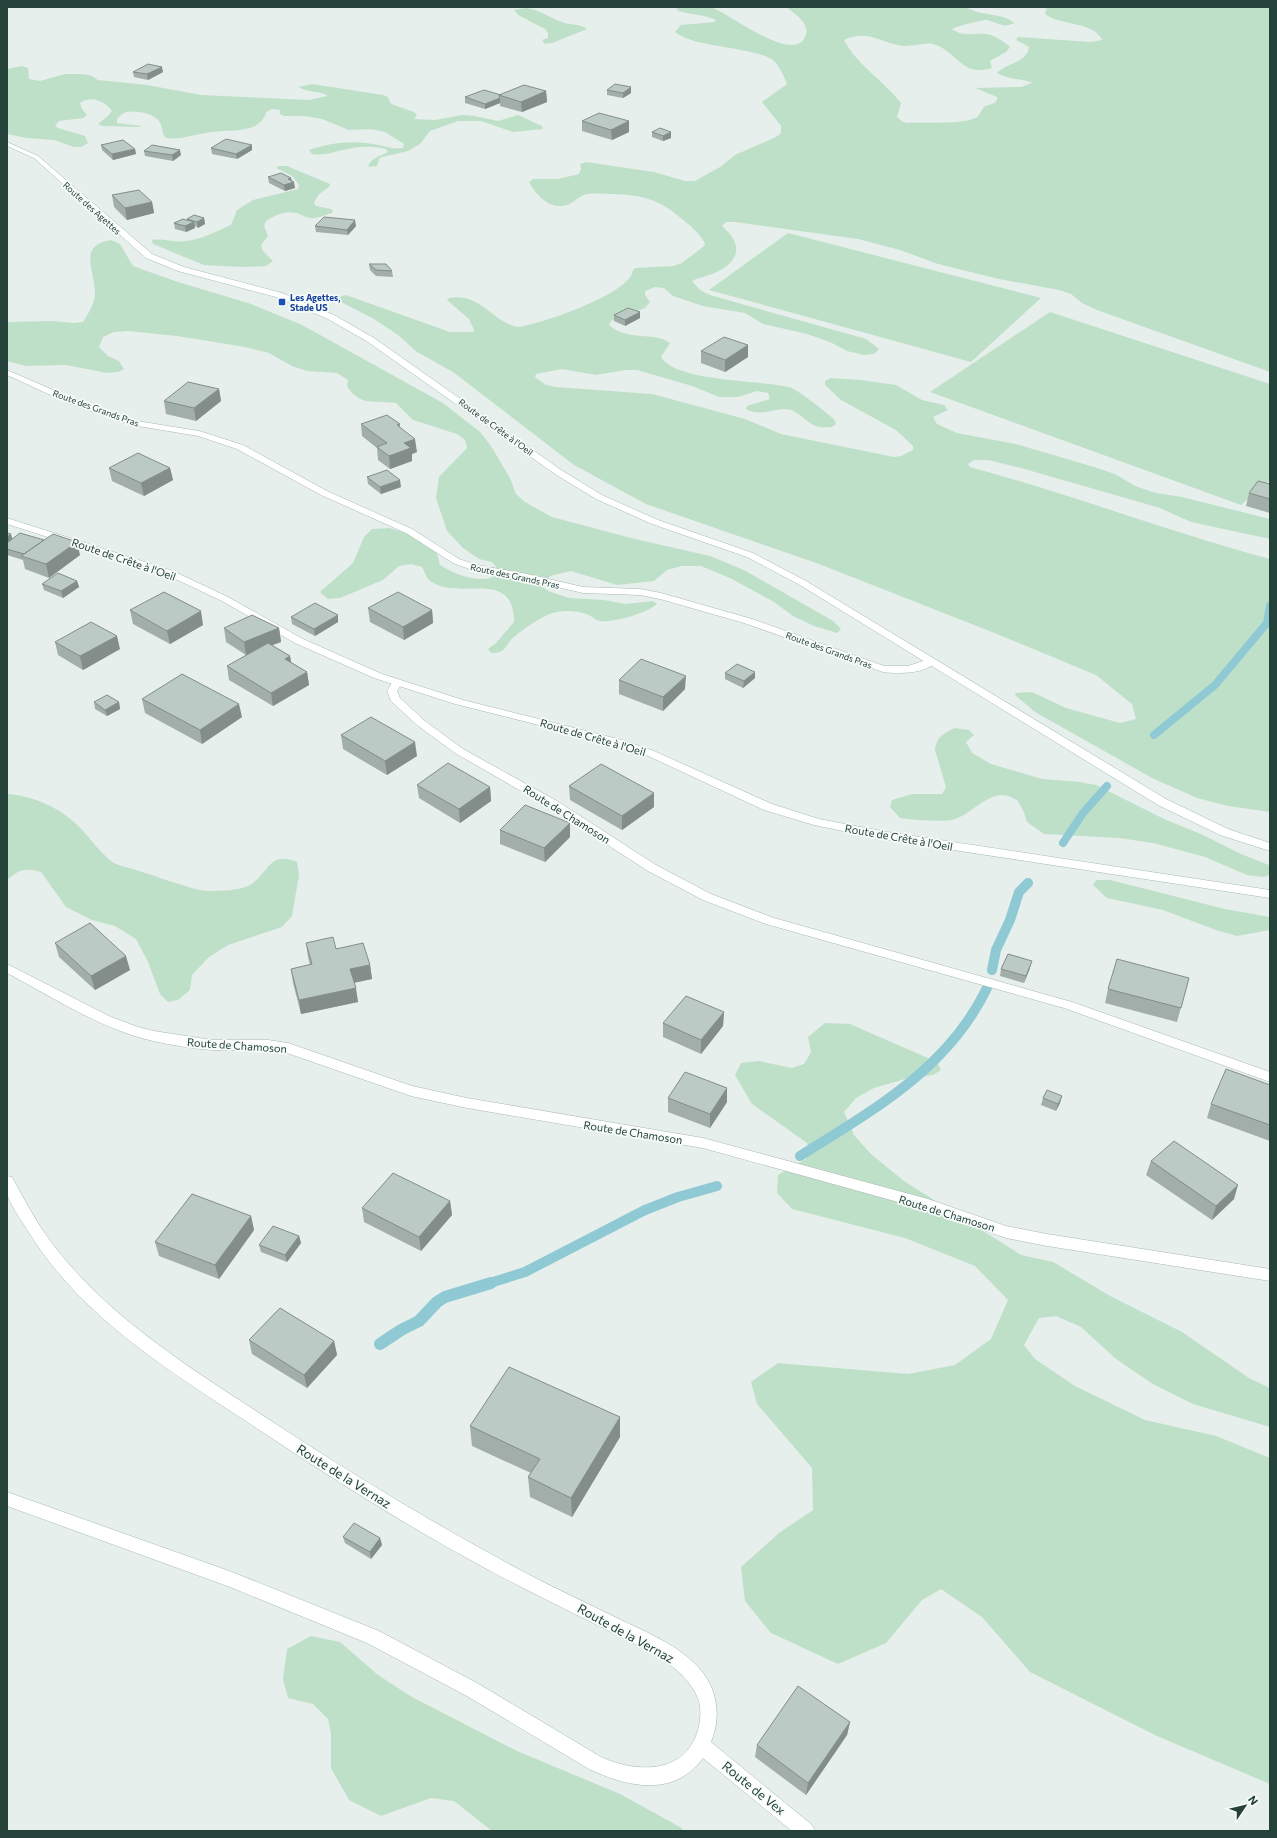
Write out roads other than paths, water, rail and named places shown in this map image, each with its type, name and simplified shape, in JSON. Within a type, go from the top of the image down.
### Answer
[{"type":"street","name":"Route des Agettes","points":[[7,144],[16,146],[36,157],[140,250],[154,259],[180,269]]},
{"type":"street","name":"Route de Crête à l'Oeil","points":[[180,269],[267,291],[331,317],[371,340],[583,488],[632,513],[677,530],[738,550],[763,561],[803,583],[1162,802],[1224,832],[1270,847]]},
{"type":"street","name":"Route des Grands Pras","points":[[7,372],[71,400],[135,423],[199,434],[240,447],[324,493],[373,516],[409,530],[456,561],[475,568],[527,577],[583,590],[640,592],[661,596],[748,621],[883,669],[896,671],[910,670],[932,661]]},
{"type":"street","name":"Route de Crête à l'Oeil","points":[[7,521],[170,573],[225,599],[299,641],[364,671],[397,684],[484,709],[618,742],[650,754],[768,807],[818,822],[894,838],[1270,894]]},
{"type":"street","name":"Route de Chamoson","points":[[397,684],[392,691],[395,699],[443,740],[463,754],[553,804],[652,868],[707,897],[770,921],[1068,1005],[1270,1078]]},
{"type":"street","name":"Route de Chamoson","points":[[7,968],[107,1020],[135,1031],[154,1036],[212,1045],[268,1045],[288,1048],[411,1091],[467,1103],[703,1143],[928,1205],[1006,1232],[1054,1241],[1270,1274]]},
{"type":"street","name":"Route de la Vernaz","points":[[7,1181],[33,1227],[56,1257],[90,1296],[146,1345],[288,1441],[408,1516],[526,1582],[657,1646],[686,1667],[704,1691],[708,1703],[710,1717],[701,1745],[687,1762],[669,1773],[654,1776],[628,1776],[615,1772],[595,1763],[439,1671],[373,1637],[232,1580],[192,1567],[7,1499]]},
{"type":"street","name":"Route de Vex","points":[[701,1745],[806,1831]]},
{"type":"waterway","points":[[1154,735],[1215,685],[1267,623],[1270,606]]},
{"type":"waterway","points":[[1063,843],[1083,813],[1107,786]]},
{"type":"waterway","points":[[992,970],[996,950],[1010,920],[1019,892],[1028,883]]},
{"type":"waterway","points":[[800,1156],[881,1104],[930,1065],[952,1042],[971,1017],[987,988]]},
{"type":"waterway","points":[[487,1284],[525,1272],[645,1210],[678,1197],[717,1186]]},
{"type":"waterway","points":[[380,1344],[401,1330],[419,1321],[437,1302],[445,1297],[491,1283]]},
{"type":"place","name":"Les Agettes, Stade US","points":[[282,302]]}]
